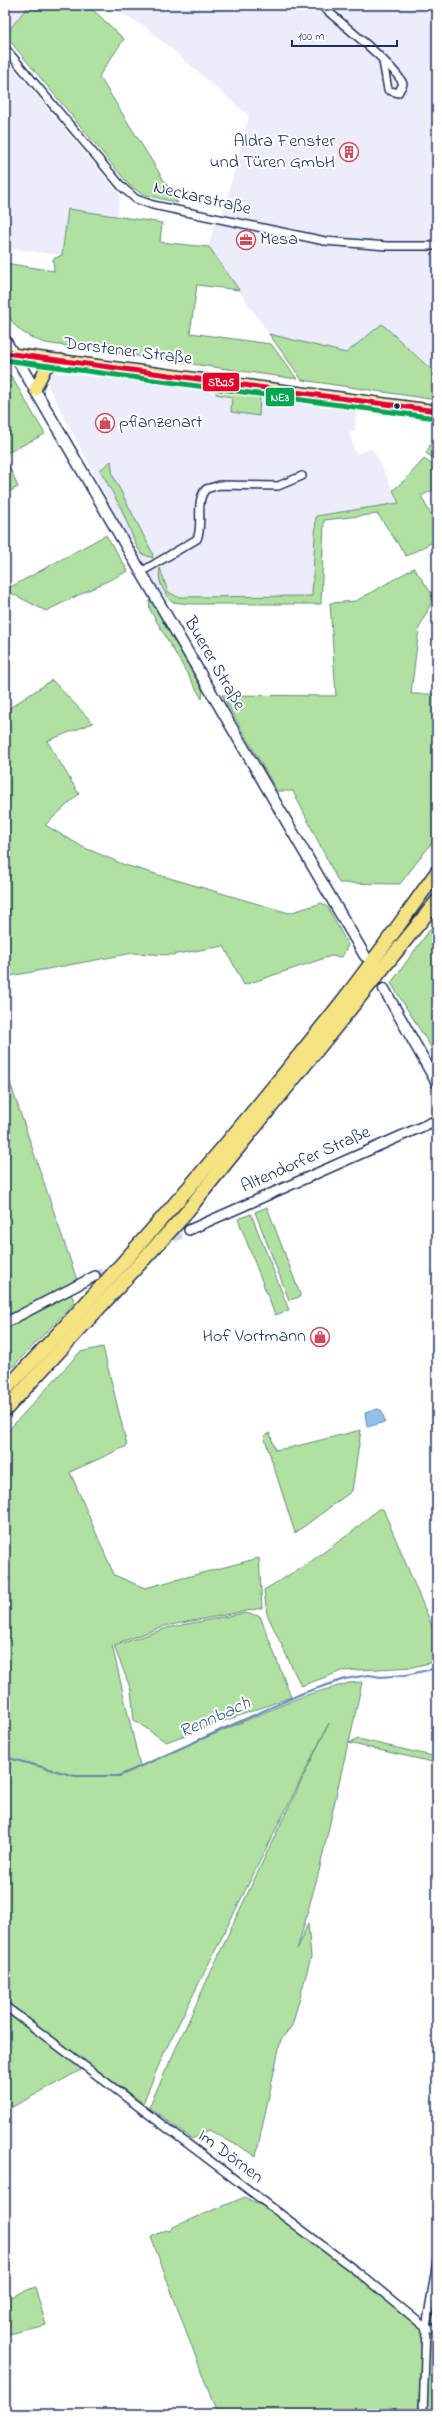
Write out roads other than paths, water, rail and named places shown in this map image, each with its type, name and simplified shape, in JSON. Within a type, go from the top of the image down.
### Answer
[{"type":"highway","points":[[5,1390],[80,1313],[212,1160],[341,1003],[437,872]]},
{"type":"highway","points":[[5,1410],[180,1220],[437,901]]},
{"type":"main road","name":"Dorstener Straße","points":[[9,353],[437,411]]},
{"type":"main road","name":"Buerer Straße","points":[[9,353],[35,390],[365,956]]},
{"type":"main road","points":[[35,390],[46,367],[60,360]]},
{"type":"main road","points":[[384,989],[437,1083]]},
{"type":"street","points":[[320,5],[383,62]]},
{"type":"street","name":"Neckarstraße","points":[[5,48],[122,187],[136,199],[153,205],[325,240],[387,246],[437,246]]},
{"type":"street","name":"Buerer Straße","points":[[5,339],[9,353]]},
{"type":"street","points":[[141,572],[197,539],[200,527],[201,498],[206,489],[220,485],[278,486],[302,476]]},
{"type":"street","name":"Altendorfer Straße","points":[[189,1230],[437,1120]]},
{"type":"street","points":[[5,1323],[95,1276]]},
{"type":"street","name":"Im Dörnen","points":[[5,2006],[360,2273],[426,2328]]},
{"type":"street","points":[[423,2414],[426,2328],[437,2261]]},
{"type":"street","points":[[426,2328],[437,2328]]},
{"type":"water","points":[[378,1409],[382,1411],[385,1422],[367,1427],[365,1413]]},
{"type":"waterway","name":"Rennbach","points":[[5,1757],[75,1776],[119,1776],[303,1693],[345,1679],[369,1675],[380,1677],[406,1675],[437,1668]]},
{"type":"tunnel","points":[[161,1244],[189,1230]]},
{"type":"tunnel","points":[[95,1276],[117,1266]]},
{"type":"place","name":"Aldra Fenster und Türen GmbH","points":[[349,152]]},
{"type":"place","name":"Mesa","points":[[246,240]]},
{"type":"place","name":"pflanzenart","points":[[105,423]]},
{"type":"place","name":"Hof Vortmann","points":[[320,1337]]}]
